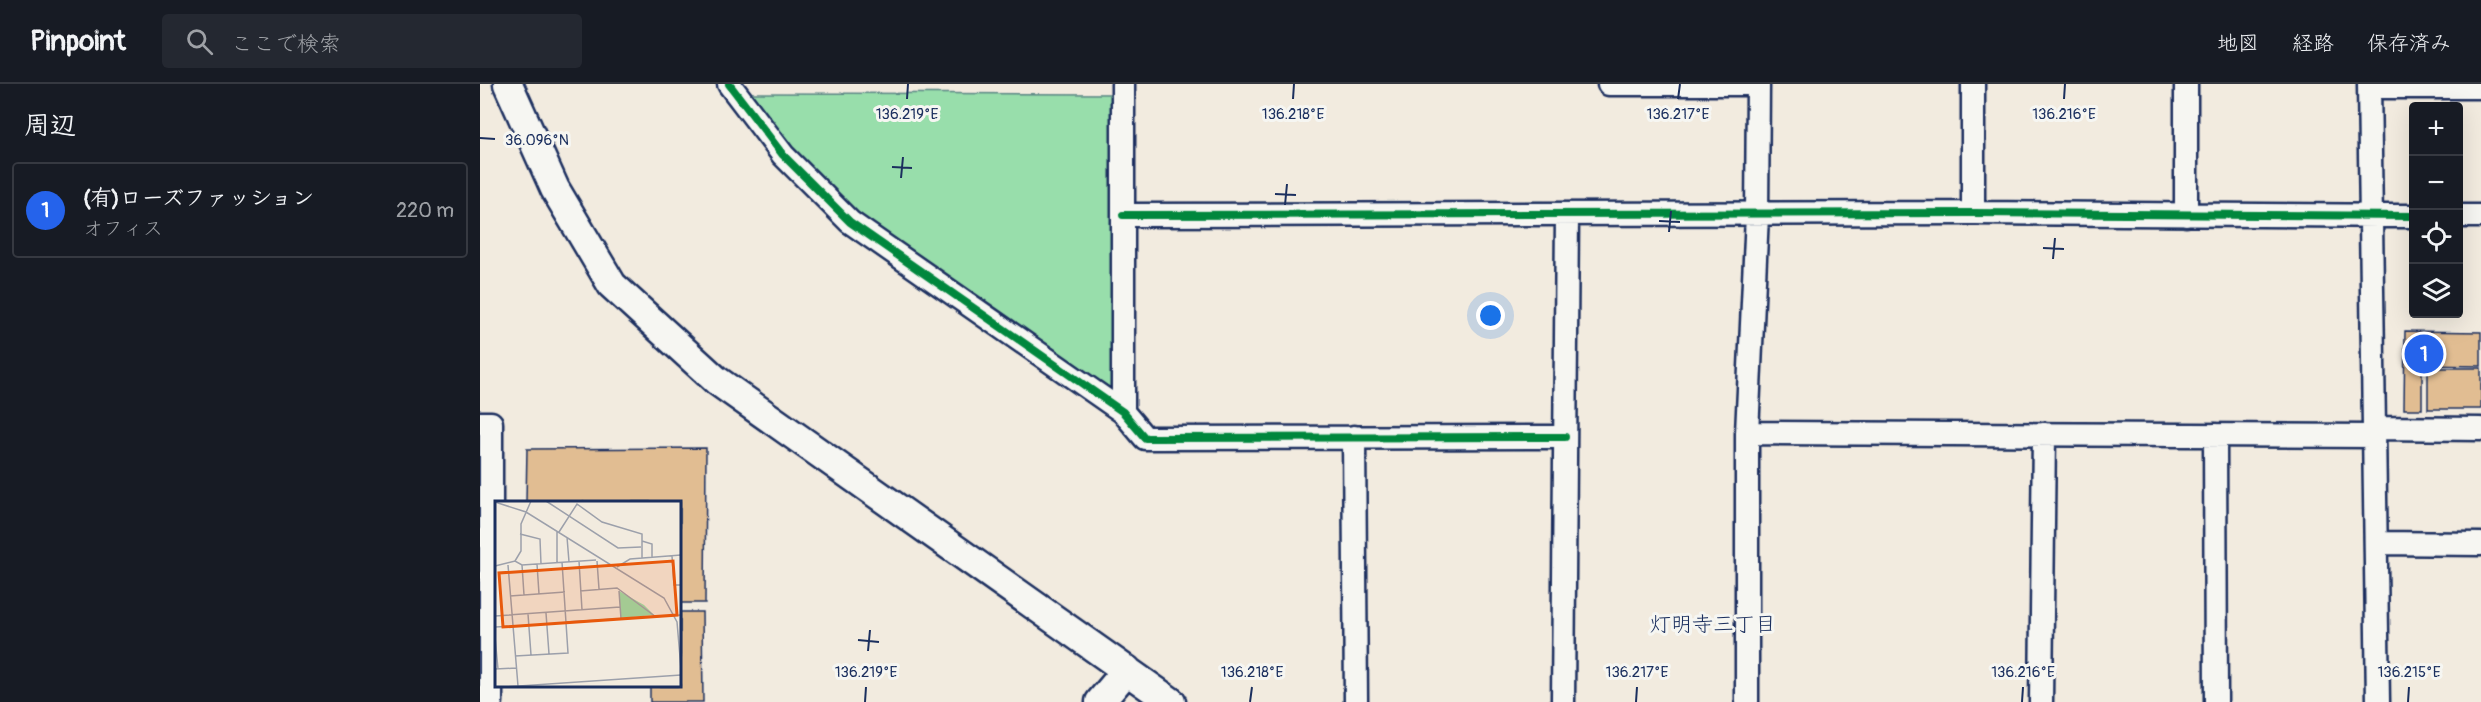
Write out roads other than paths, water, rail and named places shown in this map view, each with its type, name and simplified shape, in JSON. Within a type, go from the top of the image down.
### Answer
[{"type":"street","points":[[508,84],[555,189],[612,285],[716,380],[1171,702]]},
{"type":"street","points":[[729,84],[783,155],[850,222],[1123,412],[1146,438],[1565,436]]},
{"type":"street","points":[[1123,84],[1123,412]]},
{"type":"street","points":[[1609,84],[1758,84],[1757,215],[1747,433],[1747,702]]},
{"type":"street","points":[[1973,84],[1973,213]]},
{"type":"street","points":[[2186,84],[2186,215]]},
{"type":"street","points":[[2378,702],[2369,85],[2481,87]]},
{"type":"street","points":[[1123,214],[1973,213],[2409,216]]},
{"type":"street","points":[[1563,702],[1567,215]]},
{"type":"street","points":[[2463,216],[2481,216]]},
{"type":"street","points":[[480,423],[491,423],[491,702]]},
{"type":"street","points":[[1747,433],[2215,435],[2481,429]]},
{"type":"street","points":[[2041,702],[2044,434]]},
{"type":"street","points":[[2215,435],[2216,702]]},
{"type":"street","points":[[1354,437],[1356,702]]},
{"type":"street","points":[[2376,543],[2481,544]]},
{"type":"street","points":[[1100,702],[1127,670]]},
{"type":"place","name":"(有)ローズファッション","points":[[2424,354]]},
{"type":"district","name":"灯明寺三丁目","points":[[1713,624]]}]
